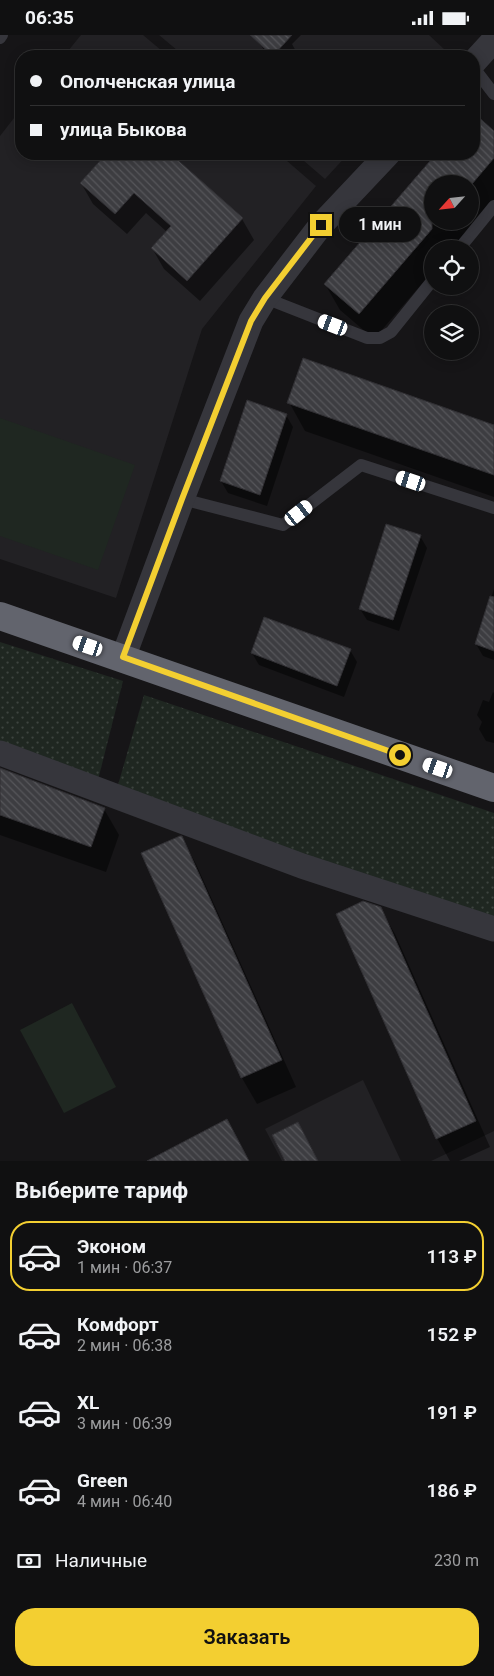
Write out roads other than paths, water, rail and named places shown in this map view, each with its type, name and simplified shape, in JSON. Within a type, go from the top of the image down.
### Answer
[{"type":"highway","points":[[0,616],[123,657],[494,788]]},
{"type":"street","points":[[480,55],[494,40]]},
{"type":"street","points":[[123,657],[251,321],[265,298],[321,225],[382,160]]},
{"type":"street","points":[[0,753],[302,867],[494,929]]},
{"type":"lane","points":[[480,76],[494,94]]},
{"type":"lane","points":[[466,240],[494,206]]},
{"type":"lane","points":[[265,298],[367,338],[380,338],[391,332],[424,291]]},
{"type":"lane","points":[[182,499],[283,525],[361,465],[494,509]]}]
